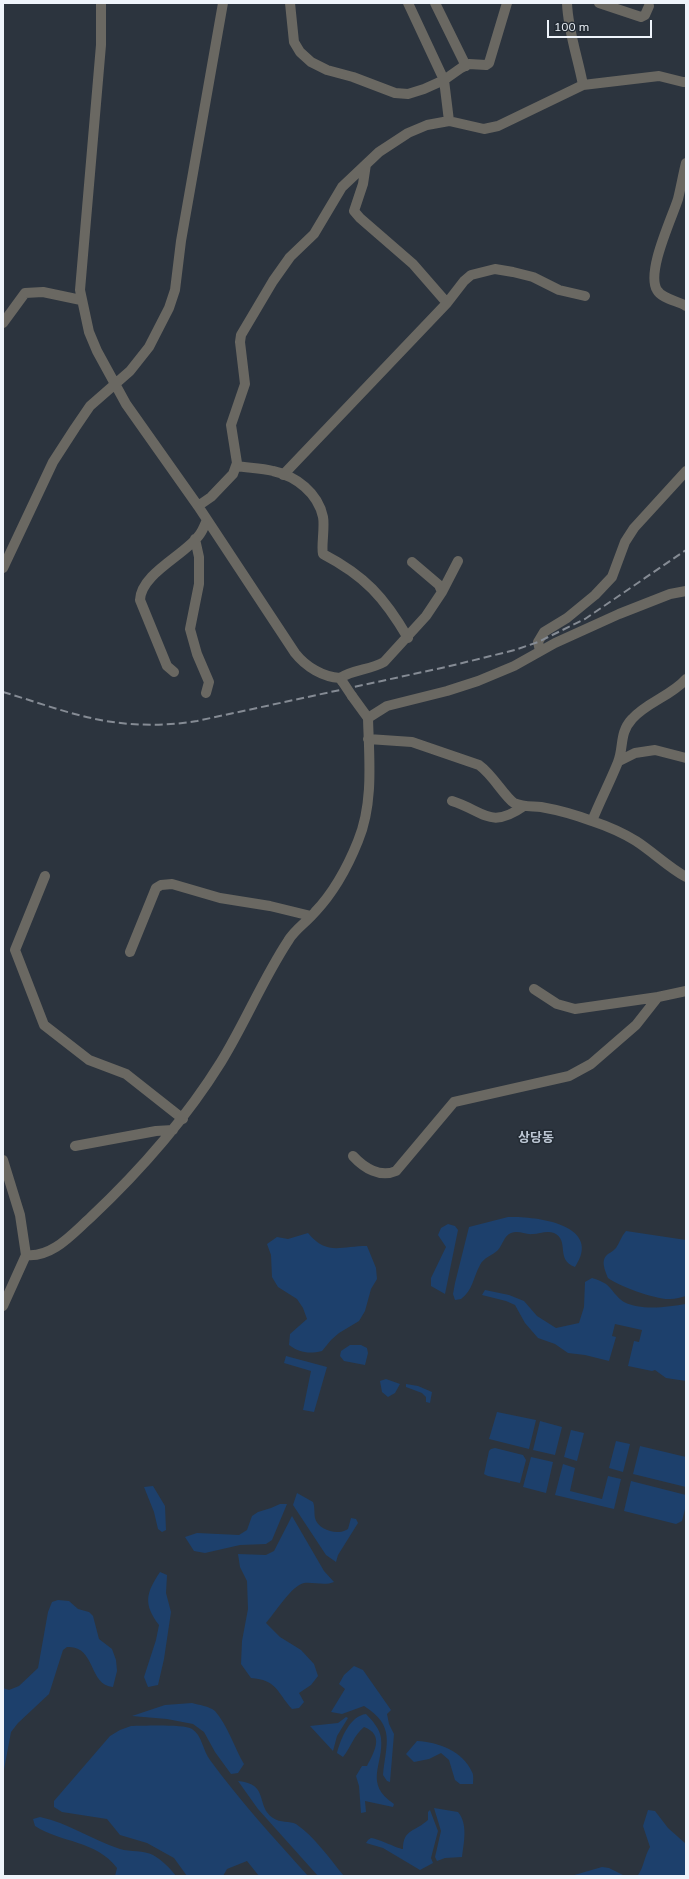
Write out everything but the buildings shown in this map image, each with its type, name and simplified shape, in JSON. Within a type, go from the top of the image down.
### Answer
[{"type":"street","points":[[26,1255],[35,1256],[57,1247],[94,1214],[142,1166],[182,1119],[222,1061],[288,940],[311,916],[339,879],[359,839],[366,814],[368,789],[368,718],[341,679],[326,675],[302,662],[198,506],[126,404],[94,345],[89,332],[81,300],[81,282],[101,45],[101,3]]},
{"type":"street","points":[[3,568],[53,462],[90,406],[114,383],[130,371],[149,347],[161,327],[175,290],[182,233],[223,3]]},
{"type":"street","points":[[290,3],[294,42],[300,52],[311,62],[321,67],[359,78],[395,93],[408,94],[424,90],[444,80],[466,66],[486,65],[489,62],[508,3]]},
{"type":"street","points":[[408,3],[444,80],[449,121]]},
{"type":"street","points":[[435,3],[466,66]]},
{"type":"street","points":[[567,3],[572,38],[578,55],[583,85]]},
{"type":"street","points":[[599,3],[641,17],[645,15],[649,6]]},
{"type":"street","points":[[198,506],[211,497],[233,474],[236,466],[236,454],[231,425],[245,384],[240,342],[241,335],[273,281],[290,257],[314,234],[342,187],[379,152],[408,133],[427,125],[449,121],[484,129],[498,126],[583,85],[659,76],[686,82]]},
{"type":"street","points":[[686,163],[677,200],[659,251],[655,284],[657,290],[661,294],[686,306]]},
{"type":"street","points":[[366,164],[363,184],[354,211],[413,264],[447,303]]},
{"type":"street","points":[[283,474],[447,303],[464,281],[471,275],[495,270],[513,272],[533,277],[559,290],[585,296]]},
{"type":"street","points":[[3,324],[25,293],[43,292],[81,300]]},
{"type":"street","points":[[236,466],[273,471],[283,474],[304,486],[320,504],[323,518],[323,554],[344,565],[361,577],[381,597],[408,638]]},
{"type":"street","points":[[540,651],[538,642],[544,632],[567,618],[595,595],[612,577],[625,542],[634,528],[686,471]]},
{"type":"street","points":[[174,672],[167,666],[140,600],[140,594],[161,568],[200,534],[207,520]]},
{"type":"street","points":[[195,539],[199,558],[199,584],[190,629],[197,654],[209,682],[206,693]]},
{"type":"street","points":[[341,679],[349,672],[375,667],[384,662],[408,638],[426,616],[442,592],[458,561]]},
{"type":"street","points":[[412,562],[439,585],[442,592]]},
{"type":"street","points":[[368,718],[387,706],[447,691],[478,681],[514,666],[540,651],[626,611],[670,594],[686,591]]},
{"type":"street","points":[[592,821],[619,761],[622,738],[627,725],[632,718],[644,708],[664,697],[686,679]]},
{"type":"street","points":[[368,739],[412,742],[479,765],[488,771],[513,802],[524,806],[541,807],[592,821],[623,834],[686,877]]},
{"type":"street","points":[[619,761],[635,754],[655,750],[686,758]]},
{"type":"street","points":[[452,801],[482,815],[496,818],[514,813],[524,806]]},
{"type":"street","points":[[45,876],[15,950],[44,1025],[89,1060],[126,1074],[182,1119]]},
{"type":"street","points":[[130,952],[156,888],[161,885],[172,884],[227,899],[270,906],[311,916]]},
{"type":"street","points":[[534,989],[557,1004],[575,1009],[658,997],[686,991]]},
{"type":"street","points":[[353,1156],[360,1163],[376,1172],[387,1174],[396,1171],[454,1102],[551,1081],[569,1076],[582,1070],[636,1025],[658,997]]},
{"type":"street","points":[[75,1146],[173,1130]]},
{"type":"street","points":[[3,1160],[20,1215],[26,1255],[3,1306]]},
{"type":"shaded area","points":[[508,1217],[534,1218],[549,1221],[574,1232],[581,1241],[582,1252],[575,1267],[569,1264],[566,1260],[561,1240],[559,1236],[554,1233],[511,1233],[505,1238],[498,1250],[482,1262],[468,1292],[461,1299],[455,1300],[453,1294],[455,1283],[469,1227]]},
{"type":"shaded area","points":[[448,1224],[455,1226],[458,1230],[445,1294],[431,1286],[431,1278],[446,1247],[438,1235],[441,1228]]},
{"type":"shaded area","points":[[626,1231],[686,1240],[686,1296],[664,1299],[647,1295],[608,1278],[604,1265],[604,1259],[616,1248]]},
{"type":"shaded area","points":[[308,1233],[321,1245],[328,1247],[341,1248],[367,1246],[376,1268],[377,1279],[371,1289],[365,1311],[359,1321],[339,1333],[322,1351],[313,1352],[297,1350],[289,1345],[290,1334],[307,1319],[303,1308],[297,1299],[278,1287],[272,1277],[271,1255],[267,1244],[277,1237],[288,1239]]},
{"type":"shaded area","points":[[592,1278],[606,1284],[624,1302],[638,1307],[655,1308],[686,1304],[686,1381],[666,1378],[655,1370],[652,1371],[628,1366],[634,1341],[639,1342],[642,1330],[615,1324],[612,1336],[616,1337],[609,1361],[585,1355],[568,1353],[555,1344],[538,1338],[525,1323],[515,1305],[506,1301],[482,1295],[485,1290],[509,1295],[524,1301],[537,1316],[556,1328],[579,1323],[584,1307],[585,1282]]},
{"type":"shaded area","points":[[350,1345],[361,1345],[367,1348],[368,1353],[365,1365],[344,1361],[340,1356],[341,1351]]},
{"type":"shaded area","points":[[286,1356],[327,1367],[314,1412],[303,1410],[311,1371],[284,1363]]},
{"type":"shaded area","points":[[386,1379],[400,1384],[395,1393],[388,1397],[382,1392],[380,1381]]},
{"type":"shaded area","points":[[406,1384],[418,1386],[432,1392],[430,1403],[426,1402],[426,1397],[422,1393],[406,1387]]},
{"type":"shaded area","points":[[497,1412],[536,1420],[529,1449],[489,1439]]},
{"type":"shaded area","points":[[540,1421],[562,1427],[555,1455],[533,1450]]},
{"type":"shaded area","points":[[571,1430],[584,1433],[577,1461],[564,1457]]},
{"type":"shaded area","points":[[616,1441],[630,1444],[623,1472],[609,1468]]},
{"type":"shaded area","points":[[640,1446],[686,1457],[686,1487],[633,1474]]},
{"type":"shaded area","points":[[495,1448],[523,1455],[526,1460],[520,1483],[484,1474],[489,1451]]},
{"type":"shaded area","points":[[531,1457],[553,1462],[546,1493],[523,1487]]},
{"type":"shaded area","points":[[563,1464],[575,1468],[570,1491],[602,1499],[608,1476],[621,1479],[614,1509],[555,1495]]},
{"type":"shaded area","points":[[631,1481],[686,1495],[686,1505],[682,1521],[676,1524],[624,1511]]},
{"type":"shaded area","points":[[153,1486],[165,1506],[166,1530],[162,1532],[158,1529],[154,1512],[144,1487]]},
{"type":"shaded area","points":[[297,1493],[313,1502],[315,1518],[321,1527],[335,1532],[340,1532],[348,1529],[351,1518],[356,1519],[358,1523],[338,1555],[336,1562],[326,1555],[293,1505]]},
{"type":"shaded area","points":[[280,1504],[287,1504],[272,1540],[266,1544],[240,1545],[205,1553],[194,1551],[185,1537],[197,1533],[239,1535],[247,1530],[252,1516],[258,1512]]},
{"type":"shaded area","points":[[292,1516],[324,1571],[334,1582],[327,1584],[304,1583],[299,1585],[289,1594],[266,1623],[280,1637],[301,1650],[314,1664],[318,1676],[311,1685],[299,1693],[304,1702],[299,1708],[292,1709],[271,1684],[260,1679],[251,1678],[241,1664],[242,1641],[248,1609],[247,1581],[240,1567],[238,1554],[266,1555],[274,1551]]},
{"type":"shaded area","points":[[160,1572],[167,1575],[166,1593],[171,1612],[164,1659],[158,1685],[148,1687],[144,1677],[156,1640],[159,1625],[150,1611],[148,1598],[155,1579]]},
{"type":"shaded area","points":[[58,1600],[69,1601],[78,1609],[89,1612],[93,1616],[99,1639],[112,1649],[116,1660],[117,1671],[113,1687],[105,1685],[99,1680],[88,1658],[83,1652],[76,1648],[67,1647],[63,1650],[49,1694],[18,1723],[11,1732],[3,1775],[3,1688],[9,1690],[19,1686],[38,1668],[48,1612],[52,1602]]},
{"type":"shaded area","points":[[354,1666],[363,1670],[391,1710],[387,1714],[389,1724],[394,1734],[390,1782],[387,1781],[383,1775],[387,1736],[381,1721],[374,1713],[364,1706],[342,1714],[331,1712],[345,1689],[339,1684],[344,1675]]},
{"type":"shaded area","points":[[192,1703],[210,1708],[219,1716],[244,1764],[238,1773],[231,1774],[215,1752],[204,1732],[193,1724],[167,1719],[132,1716],[165,1705]]},
{"type":"shaded area","points":[[366,1714],[377,1728],[381,1738],[377,1773],[379,1789],[394,1804],[393,1807],[365,1801],[366,1812],[361,1813],[359,1786],[356,1776],[362,1766],[367,1766],[375,1750],[376,1739],[374,1734],[364,1727],[343,1757],[337,1753],[341,1741],[351,1723],[360,1716]]},
{"type":"shaded area","points":[[346,1717],[348,1718],[337,1736],[333,1751],[310,1726],[338,1723]]},
{"type":"shaded area","points":[[131,1726],[181,1726],[192,1729],[198,1735],[208,1756],[221,1775],[308,1876],[259,1876],[247,1861],[227,1869],[223,1876],[187,1876],[174,1858],[147,1843],[120,1835],[107,1819],[62,1812],[54,1807],[54,1801],[110,1736]]},
{"type":"shaded area","points":[[417,1741],[433,1743],[449,1749],[463,1758],[472,1772],[473,1784],[460,1784],[455,1780],[449,1760],[441,1753],[429,1759],[414,1762],[406,1754]]},
{"type":"shaded area","points":[[238,1781],[254,1786],[261,1796],[264,1808],[273,1818],[279,1821],[294,1823],[303,1829],[322,1848],[344,1876],[318,1876],[258,1809]]},
{"type":"shaded area","points":[[434,1808],[458,1812],[461,1817],[464,1828],[462,1857],[445,1858],[437,1861],[435,1857],[441,1831]]},
{"type":"shaded area","points":[[430,1810],[438,1831],[431,1858],[433,1863],[420,1870],[383,1848],[366,1843],[371,1838],[403,1849],[407,1834],[428,1820],[428,1812]]},
{"type":"shaded area","points":[[648,1810],[655,1811],[668,1828],[686,1844],[686,1876],[571,1876],[602,1867],[609,1868],[623,1875],[638,1875],[642,1869],[646,1854],[650,1847],[643,1826]]},
{"type":"shaded area","points":[[40,1817],[71,1827],[120,1849],[149,1853],[163,1862],[176,1876],[115,1876],[117,1868],[109,1859],[99,1852],[89,1847],[45,1832],[35,1826],[33,1819]]},
{"type":"railway","points":[[3,692],[67,712],[106,721],[152,725],[197,721],[446,667],[515,650],[538,642],[585,619],[686,550]]},
{"type":"district","name":"상당동","points":[[536,1138]]}]
